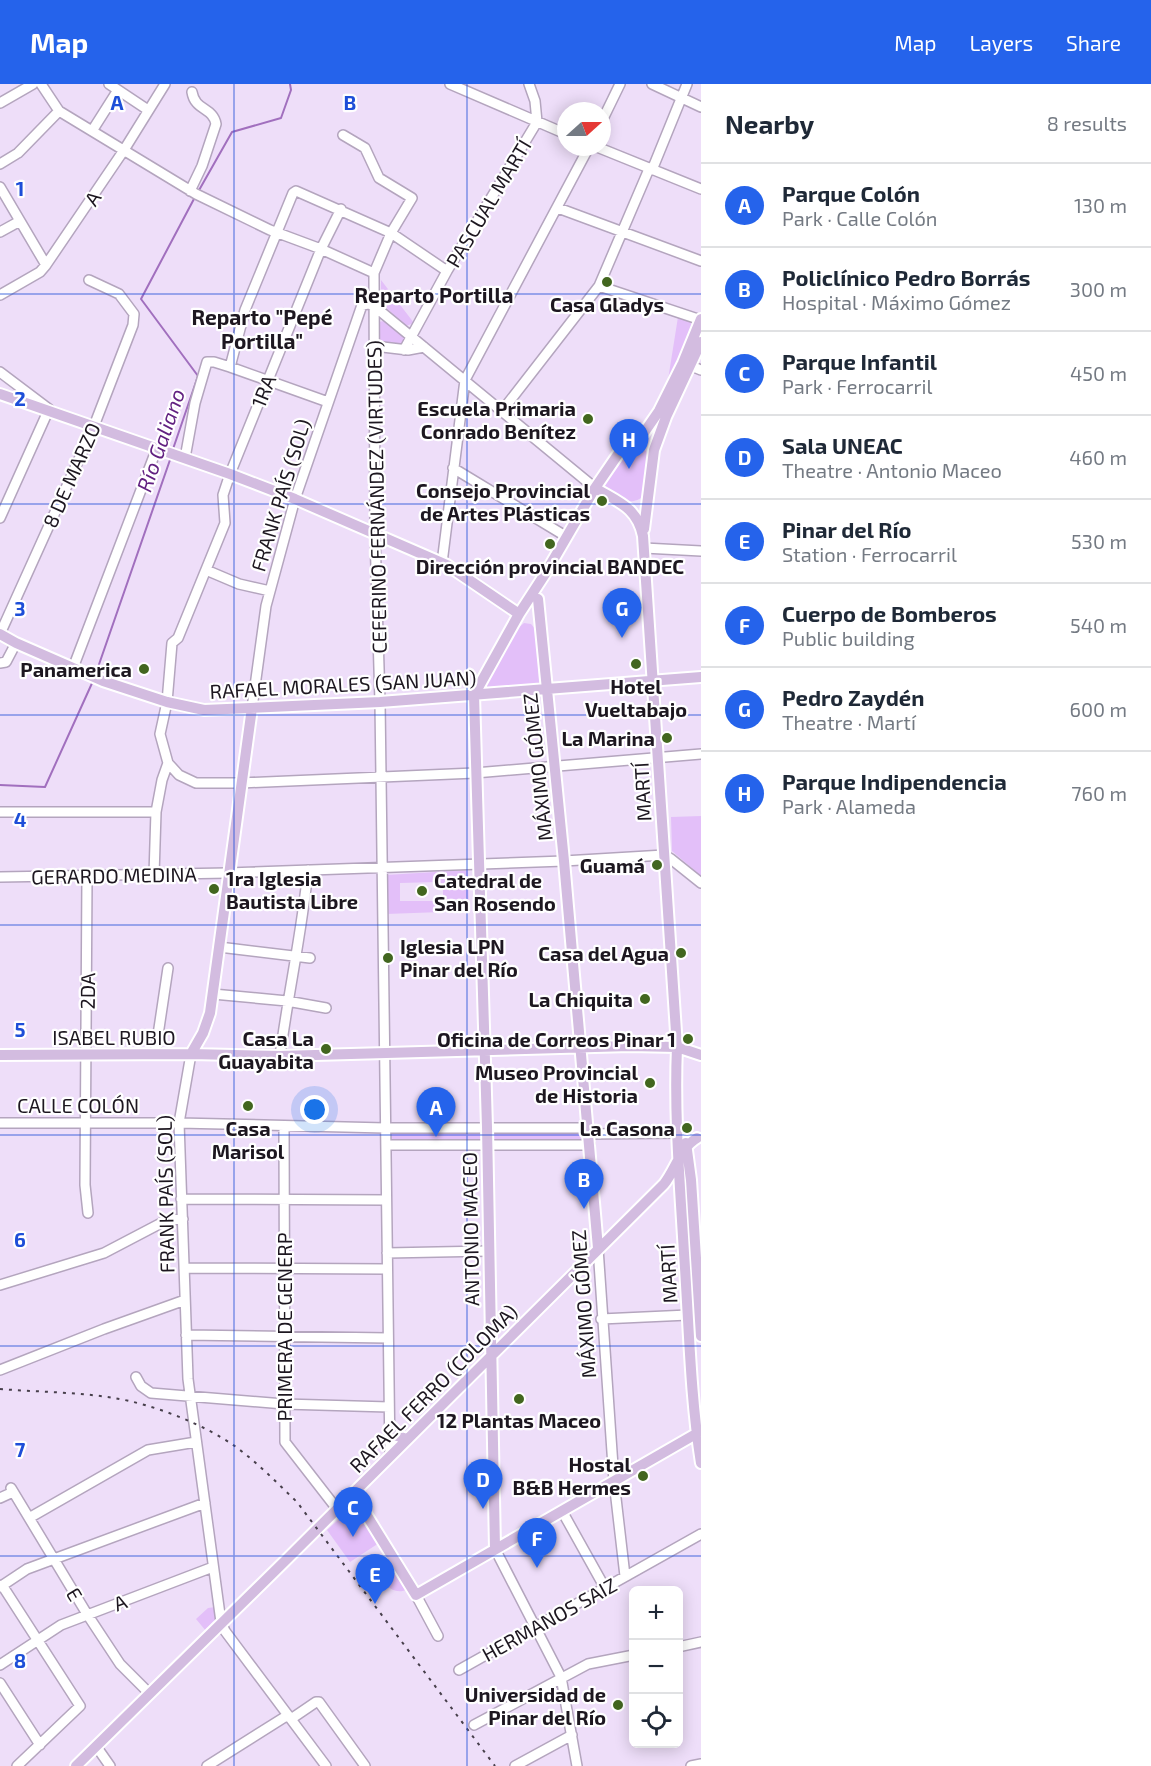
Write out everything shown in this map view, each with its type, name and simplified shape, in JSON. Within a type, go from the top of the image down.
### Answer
[{"type":"main road","points":[[474,695],[519,614],[595,488],[623,447],[639,440],[692,366],[701,320]]},
{"type":"main road","points":[[643,536],[654,450],[666,417],[692,366],[701,342]]},
{"type":"main road","points":[[0,394],[21,396],[48,409],[230,474],[295,500],[442,563],[519,614]]},
{"type":"main road","points":[[639,440],[654,450]]},
{"type":"main road","points":[[595,488],[632,510],[640,522],[643,536]]},
{"type":"main road","points":[[632,510],[640,509],[647,503]]},
{"type":"main road","name":"MARTÍ","points":[[643,536],[676,1047],[683,1138],[691,1180],[698,1430],[701,1463]]},
{"type":"main road","points":[[519,614],[532,610],[538,599],[545,574]]},
{"type":"main road","name":"MÁXIMO GÓMEZ","points":[[538,599],[598,1248]]},
{"type":"main road","name":"RAFAEL MORALES (SAN JUAN)","points":[[0,634],[104,681],[167,702],[204,710],[380,702],[701,677]]},
{"type":"main road","name":"ANTONIO MACEO","points":[[474,695],[487,1127],[495,1549]]},
{"type":"main road","name":"FRANK PAÍS (SOL)","points":[[191,1054],[207,1024],[213,994],[252,708]]},
{"type":"main road","points":[[224,709],[237,714],[243,720],[248,734]]},
{"type":"main road","name":"ISABEL RUBIO","points":[[0,1055],[280,1056],[485,1049],[676,1047],[701,1055]]},
{"type":"main road","points":[[683,1138],[699,1139]]},
{"type":"main road","name":"MARTÍ","points":[[683,1138],[676,1174],[681,1188],[696,1315],[701,1336]]},
{"type":"main road","points":[[676,1174],[691,1180]]},
{"type":"main road","name":"RAFAEL FERRO (COLOMA)","points":[[76,1766],[390,1457],[598,1248],[676,1174]]},
{"type":"main road","points":[[664,1184],[670,1182],[681,1188]]},
{"type":"main road","points":[[490,1332],[496,1339],[505,1340]]},
{"type":"main road","points":[[473,1373],[483,1372],[491,1377]]},
{"type":"main road","points":[[389,1429],[394,1435],[407,1439]]},
{"type":"main road","points":[[353,1493],[416,1595],[698,1430]]},
{"type":"street","points":[[0,103],[33,84]]},
{"type":"street","points":[[41,84],[59,111],[193,193],[276,232],[374,273]]},
{"type":"street","points":[[109,84],[148,110]]},
{"type":"street","name":"A","points":[[0,295],[40,272],[46,265],[124,150],[165,84]]},
{"type":"street","points":[[450,84],[557,130]]},
{"type":"street","name":"PASCUAL MARTÍ","points":[[404,350],[447,271],[537,122],[535,102],[529,84]]},
{"type":"street","points":[[611,102],[620,84]]},
{"type":"street","points":[[652,84],[701,107]]},
{"type":"street","points":[[502,411],[598,286],[687,84]]},
{"type":"street","points":[[93,131],[118,90]]},
{"type":"street","points":[[192,92],[193,101],[215,118],[216,124],[193,193]]},
{"type":"street","points":[[0,164],[18,153],[59,111]]},
{"type":"street","name":"CEFERINO FERNÁNDEZ (VIRTUDES)","points":[[343,135],[365,148],[379,178],[412,198],[391,233],[374,273],[371,305],[374,346],[375,534],[380,702],[386,1145]]},
{"type":"street","points":[[611,153],[701,189]]},
{"type":"street","points":[[442,563],[465,380],[585,156]]},
{"type":"street","points":[[0,187],[46,265]]},
{"type":"street","points":[[230,367],[245,310],[276,232],[293,193],[296,191],[391,233],[447,271]]},
{"type":"street","points":[[558,208],[701,261]]},
{"type":"street","name":"1RA","points":[[167,702],[171,643],[178,638],[225,523],[223,495],[230,474],[321,249],[341,209]]},
{"type":"street","points":[[0,232],[20,220]]},
{"type":"street","name":"8 DE MARZO","points":[[0,634],[94,426],[133,325],[134,314],[119,294],[89,280]]},
{"type":"street","points":[[598,286],[701,320]]},
{"type":"street","name":"FRANK PAÍS (SOL)","points":[[252,708],[266,606],[295,500],[362,305],[371,305]]},
{"type":"street","points":[[371,305],[595,488]]},
{"type":"street","points":[[374,346],[404,350],[424,347]]},
{"type":"street","points":[[182,457],[207,362],[214,362],[267,379],[328,402]]},
{"type":"street","points":[[0,372],[21,396]]},
{"type":"street","points":[[0,518],[48,409]]},
{"type":"street","points":[[73,668],[162,450]]},
{"type":"street","points":[[453,468],[567,537]]},
{"type":"street","points":[[644,548],[701,551]]},
{"type":"street","points":[[206,570],[239,585],[270,591]]},
{"type":"street","points":[[0,663],[6,662],[16,643]]},
{"type":"street","points":[[167,702],[160,734],[168,763],[179,776],[196,783],[476,774],[701,753]]},
{"type":"street","points":[[154,875],[156,812],[168,763]]},
{"type":"street","points":[[0,812],[156,812]]},
{"type":"street","points":[[664,855],[701,882]]},
{"type":"street","name":"GERARDO MEDINA","points":[[0,877],[87,877],[381,868],[664,855]]},
{"type":"street","points":[[280,1056],[308,870]]},
{"type":"street","name":"2DA","points":[[87,877],[85,1185],[88,1213]]},
{"type":"street","points":[[219,946],[310,958]]},
{"type":"street","points":[[155,1055],[168,968]]},
{"type":"street","points":[[213,994],[287,1001],[326,1008]]},
{"type":"street","name":"FRANK PAÍS (SOL)","points":[[191,1054],[179,1123],[186,1335],[190,1396],[221,1623]]},
{"type":"street","name":"CALLE COLÓN","points":[[0,1123],[179,1123],[385,1128],[487,1127],[589,1136],[683,1138]]},
{"type":"street","name":"PRIMERA DE GENERP","points":[[284,1126],[285,1442],[337,1509]]},
{"type":"street","name":"CALLE COLÓN","points":[[386,1145],[487,1146],[589,1136]]},
{"type":"street","points":[[386,1145],[390,1457]]},
{"type":"street","points":[[181,1199],[386,1200]]},
{"type":"street","points":[[0,1285],[104,1253],[167,1220],[183,1219]]},
{"type":"street","name":"MÁXIMO GÓMEZ","points":[[598,1248],[601,1318],[614,1481],[625,1576]]},
{"type":"street","points":[[387,1253],[488,1251]]},
{"type":"street","points":[[184,1268],[387,1269]]},
{"type":"street","points":[[0,1370],[185,1300]]},
{"type":"street","points":[[601,1318],[696,1315]]},
{"type":"street","points":[[186,1335],[388,1338]]},
{"type":"street","points":[[136,1377],[141,1386],[152,1393],[284,1404],[389,1407]]},
{"type":"street","points":[[29,1518],[148,1450],[196,1442]]},
{"type":"street","name":"E","points":[[0,1498],[12,1490],[120,1664],[148,1694]]},
{"type":"street","points":[[17,1766],[80,1706],[1,1586],[27,1569],[204,1503]]},
{"type":"street","points":[[562,1510],[604,1588]]},
{"type":"street","name":"HERMANOS SAIZ","points":[[459,1670],[701,1534]]},
{"type":"street","name":"ANTONIO MACEO","points":[[495,1549],[561,1677],[577,1766]]},
{"type":"street","name":"A","points":[[0,1665],[61,1625],[213,1567]]},
{"type":"street","points":[[416,1595],[438,1636]]},
{"type":"street","points":[[221,1623],[324,1765]]},
{"type":"street","points":[[683,1646],[701,1642]]},
{"type":"street","points":[[474,1725],[588,1664],[629,1656]]},
{"type":"street","points":[[0,1683],[40,1745]]},
{"type":"street","points":[[207,1766],[319,1702],[365,1766]]},
{"type":"street","points":[[514,1766],[572,1735]]},
{"type":"street","points":[[96,1746],[110,1766]]},
{"type":"street","points":[[691,1766],[701,1764]]},
{"type":"shaded area","points":[[381,280],[414,323],[406,326],[381,303]]},
{"type":"shaded area","points":[[678,317],[688,320],[695,328],[667,386]]},
{"type":"shaded area","points":[[384,321],[408,338],[404,346],[377,341],[378,322]]},
{"type":"shaded area","points":[[630,445],[639,446],[646,451],[648,456],[643,496],[638,500],[626,501],[609,493],[603,482]]},
{"type":"shaded area","points":[[524,623],[531,624],[537,631],[539,684],[484,688],[516,630]]},
{"type":"shaded area","points":[[701,816],[701,876],[672,851],[671,817]]},
{"type":"shaded area","points":[[468,870],[469,911],[386,914],[386,875]],"holes":[[[437,882],[438,886],[443,886],[443,896],[439,896],[438,901],[400,901],[400,883]]]},
{"type":"shaded area","points":[[395,1130],[478,1131],[481,1133],[480,1141],[395,1142],[390,1136]]},
{"type":"shaded area","points":[[495,1131],[580,1132],[584,1139],[580,1142],[496,1141],[491,1135]]},
{"type":"shaded area","points":[[355,1505],[379,1543],[350,1562],[327,1530]]},
{"type":"shaded area","points":[[388,1555],[408,1589],[395,1591],[385,1583],[382,1570]]},
{"type":"shaded area","points":[[215,1607],[216,1622],[206,1631],[196,1619],[208,1608]]},
{"type":"waterway","name":"Río Galiano","points":[[198,192],[232,132],[281,118],[291,90],[290,84]]},
{"type":"waterway","name":"Río Galiano","points":[[173,449],[198,376],[141,299],[195,197]]},
{"type":"waterway","name":"Río Galiano","points":[[96,673],[171,457]]},
{"type":"waterway","name":"Río Galiano","points":[[0,785],[45,787],[93,681]]},
{"type":"railway","points":[[0,1389],[100,1396],[145,1405],[209,1430],[244,1453],[297,1502],[495,1766]]},
{"type":"place","name":"Casa Gladys","points":[[607,282]]},
{"type":"place","name":"Escuela Primaria Conrado Benítez","points":[[588,419]]},
{"type":"place","name":"Parque Indipendencia","points":[[629,469]]},
{"type":"place","name":"Consejo Provincial de Artes Plásticas","points":[[602,501]]},
{"type":"place","name":"Dirección provincial BANDEC","points":[[550,544]]},
{"type":"place","name":"Pedro Zaydén","points":[[622,638]]},
{"type":"place","name":"Hotel Vueltabajo","points":[[636,664]]},
{"type":"place","name":"Panamerica","points":[[144,669]]},
{"type":"place","name":"La Marina","points":[[667,738]]},
{"type":"place","name":"Guamá","points":[[657,865]]},
{"type":"place","name":"1ra Iglesia Bautista Libre","points":[[214,889]]},
{"type":"place","name":"Catedral de San Rosendo","points":[[422,891]]},
{"type":"place","name":"Casa del Agua","points":[[681,953]]},
{"type":"place","name":"Iglesia LPN Pinar del Río","points":[[388,958]]},
{"type":"place","name":"La Chiquita","points":[[645,999]]},
{"type":"place","name":"Oficina de Correos Pinar 1","points":[[688,1039]]},
{"type":"place","name":"Casa La Guayabita","points":[[326,1049]]},
{"type":"place","name":"Museo Provincial de Historia","points":[[650,1083]]},
{"type":"place","name":"Casa Marisol","points":[[248,1106]]},
{"type":"place","name":"La Casona","points":[[687,1128]]},
{"type":"place","name":"Parque Colón","points":[[436,1137]]},
{"type":"place","name":"Policlínico Pedro Borrás","points":[[584,1209]]},
{"type":"place","name":"12 Plantas Maceo","points":[[519,1399]]},
{"type":"place","name":"Hostal B&B Hermes","points":[[643,1476]]},
{"type":"place","name":"Sala UNEAC","points":[[483,1509]]},
{"type":"place","name":"Parque Infantil","points":[[353,1537]]},
{"type":"place","name":"Cuerpo de Bomberos","points":[[537,1568]]},
{"type":"place","name":"Pinar del Río","points":[[375,1604]]},
{"type":"place","name":"Universidad de Pinar del Río","points":[[618,1705]]},
{"type":"district","name":"Reparto Portilla","points":[[434,294]]},
{"type":"district","name":"Reparto \"Pepé Portilla\"","points":[[262,328]]}]
